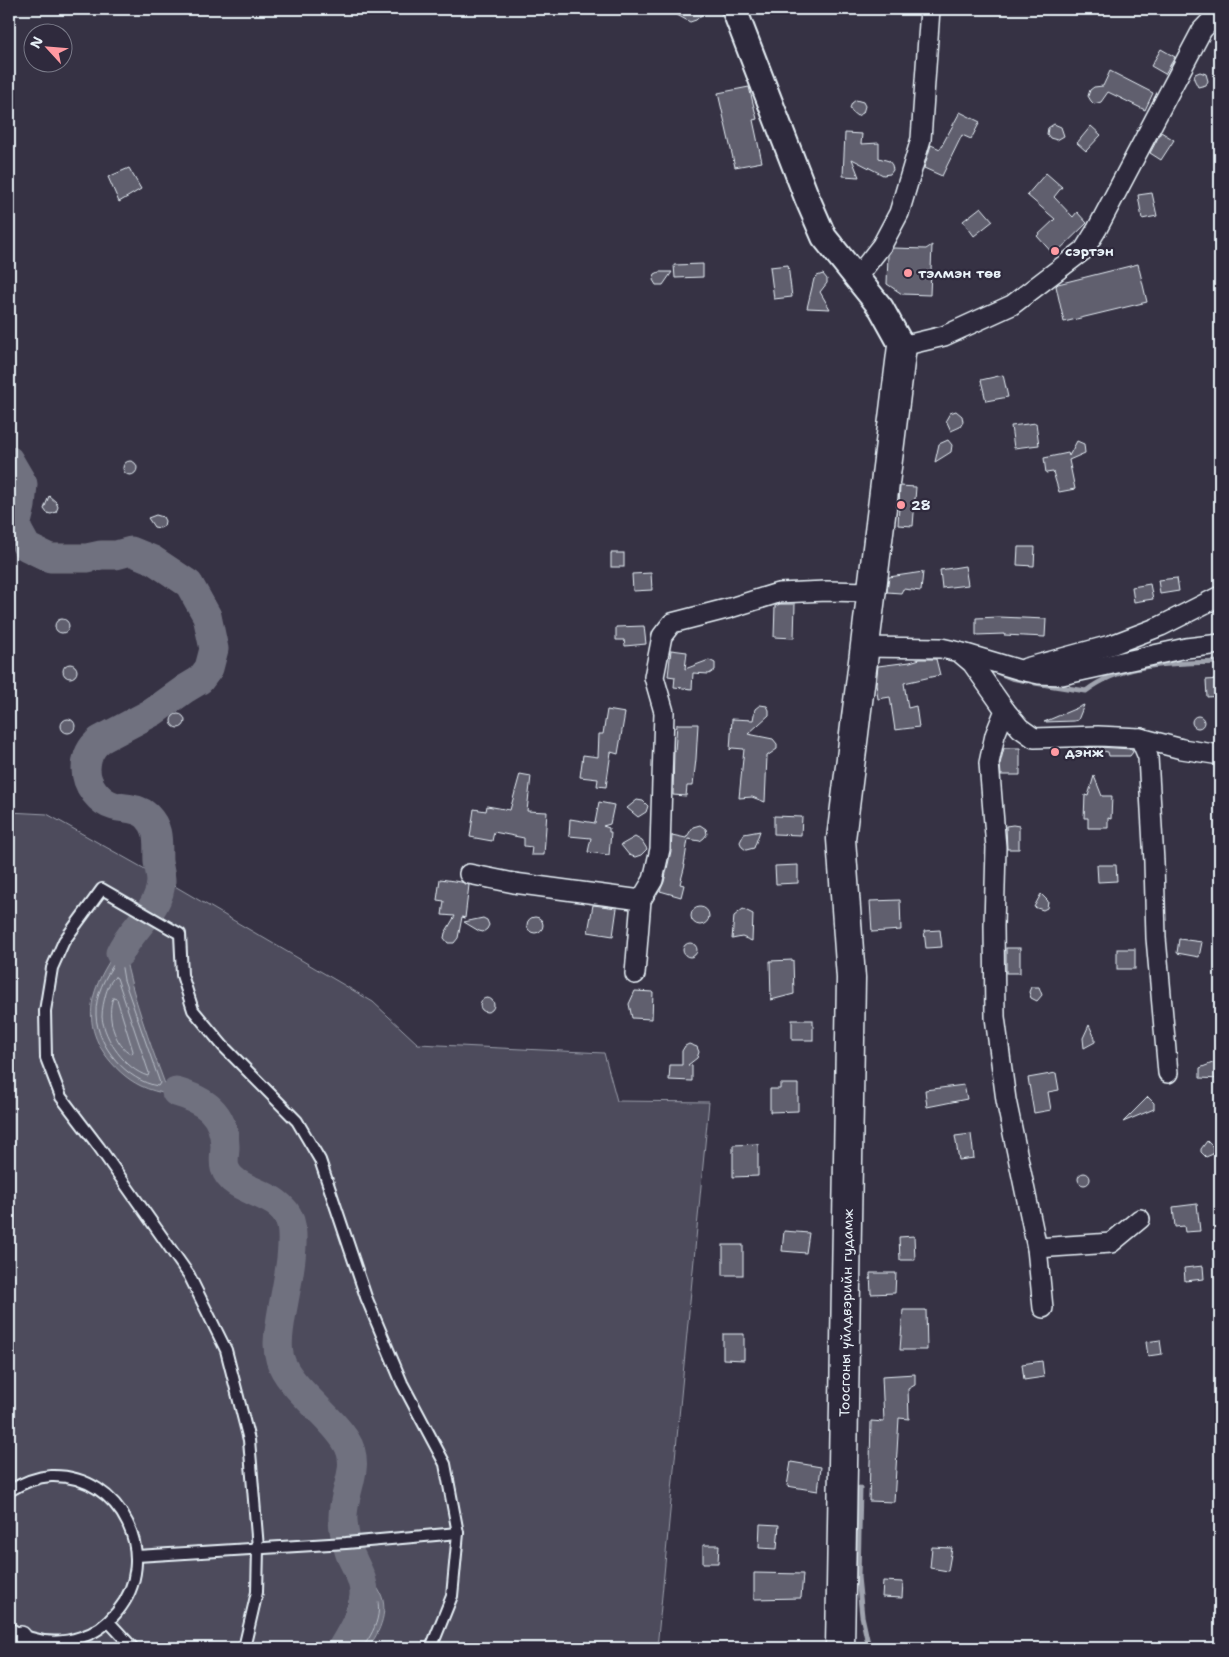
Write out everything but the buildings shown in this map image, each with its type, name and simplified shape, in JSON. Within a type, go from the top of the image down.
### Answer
[{"type":"main road","name":"Тоосгоны үйлдвэрийн гудамж","points":[[840,1648],[851,978],[841,839],[870,592],[902,346]]},
{"type":"street","points":[[734,9],[824,238],[881,308],[902,346],[944,336],[1012,305],[1084,250],[1097,229],[1198,37],[1220,11]]},
{"type":"street","points":[[857,278],[882,245],[900,213],[921,139],[930,9]]},
{"type":"street","points":[[635,974],[641,900],[653,880],[660,849],[664,712],[654,678],[662,636],[672,623],[778,593],[870,592]]},
{"type":"street","points":[[1020,670],[1114,644],[1161,626],[1220,596]]},
{"type":"street","points":[[864,647],[941,648],[1020,670],[1039,674],[1062,675],[1186,648],[1220,644]]},
{"type":"street","points":[[959,652],[972,663],[1020,728],[1034,738],[1098,736],[1140,738],[1182,749],[1220,756]]},
{"type":"street","points":[[1006,710],[994,735],[989,763],[996,847],[994,1017],[1006,1100],[1037,1248],[1043,1308]]},
{"type":"street","points":[[1140,738],[1148,757],[1156,938],[1168,1073]]},
{"type":"street","points":[[469,874],[514,883],[641,900]]},
{"type":"street","points":[[1037,1248],[1111,1243],[1140,1218]]},
{"type":"lane","points":[[244,1648],[257,1592],[258,1548],[249,1440],[226,1350],[189,1275],[99,1147],[61,1097],[46,1058],[45,1011],[52,968],[64,941],[102,889],[180,934],[182,975],[193,1010],[223,1046],[297,1121],[320,1160],[366,1297],[402,1383],[446,1464],[458,1533],[452,1596],[431,1648]]},
{"type":"lane","points":[[9,1490],[26,1481],[52,1476],[77,1480],[100,1490],[124,1515],[132,1530],[137,1556],[134,1580],[124,1603],[109,1622],[89,1635],[67,1642],[44,1642],[14,1638]]},
{"type":"lane","points":[[137,1556],[346,1544],[458,1533]]},
{"type":"lane","points":[[109,1622],[133,1648]]},
{"type":"shaded area","points":[[9,812],[47,814],[161,878],[373,1002],[418,1044],[604,1053],[617,1101],[709,1102],[657,1648],[9,1648]]},
{"type":"water","points":[[140,920],[145,922],[124,952],[147,1035],[165,1084],[174,1090],[201,1098],[213,1107],[209,1110],[196,1100],[154,1091],[130,1080],[120,1072],[104,1053],[95,1035],[91,1017],[93,999],[98,982],[117,950]]},
{"type":"water","points":[[352,1553],[382,1596],[384,1612],[380,1627],[368,1648],[331,1648],[346,1610],[355,1579],[355,1572],[348,1554]]},
{"type":"waterway","points":[[9,460],[23,484],[21,506],[16,527],[27,547],[50,558],[87,558],[101,555],[116,555],[131,551],[153,560],[189,584],[207,616],[214,649],[209,668],[200,680],[153,712],[100,740],[88,756],[86,769],[88,781],[94,792],[108,804],[143,813],[151,821],[157,838],[161,881],[156,901],[120,953]]},
{"type":"waterway","points":[[1035,683],[1086,691],[1101,681],[1133,669],[1167,664],[1220,662]]},
{"type":"waterway","points":[[999,673],[1011,678],[1027,681]]},
{"type":"waterway","points":[[176,1092],[204,1104],[216,1116],[224,1134],[224,1165],[230,1176],[237,1183],[277,1203],[285,1211],[290,1221],[292,1243],[290,1269],[279,1334],[278,1349],[280,1359],[291,1380],[339,1431],[351,1451],[352,1470],[343,1511],[343,1521],[347,1546],[362,1580],[364,1596],[359,1617],[342,1648]]},
{"type":"waterway","points":[[860,1488],[858,1577],[862,1616],[869,1648]]},
{"type":"place","name":"сэртэн","points":[[1055,251]]},
{"type":"place","name":"тэлмэн төв","points":[[908,273]]},
{"type":"place","name":"28","points":[[901,505]]},
{"type":"place","name":"дэнж","points":[[1055,752]]}]
